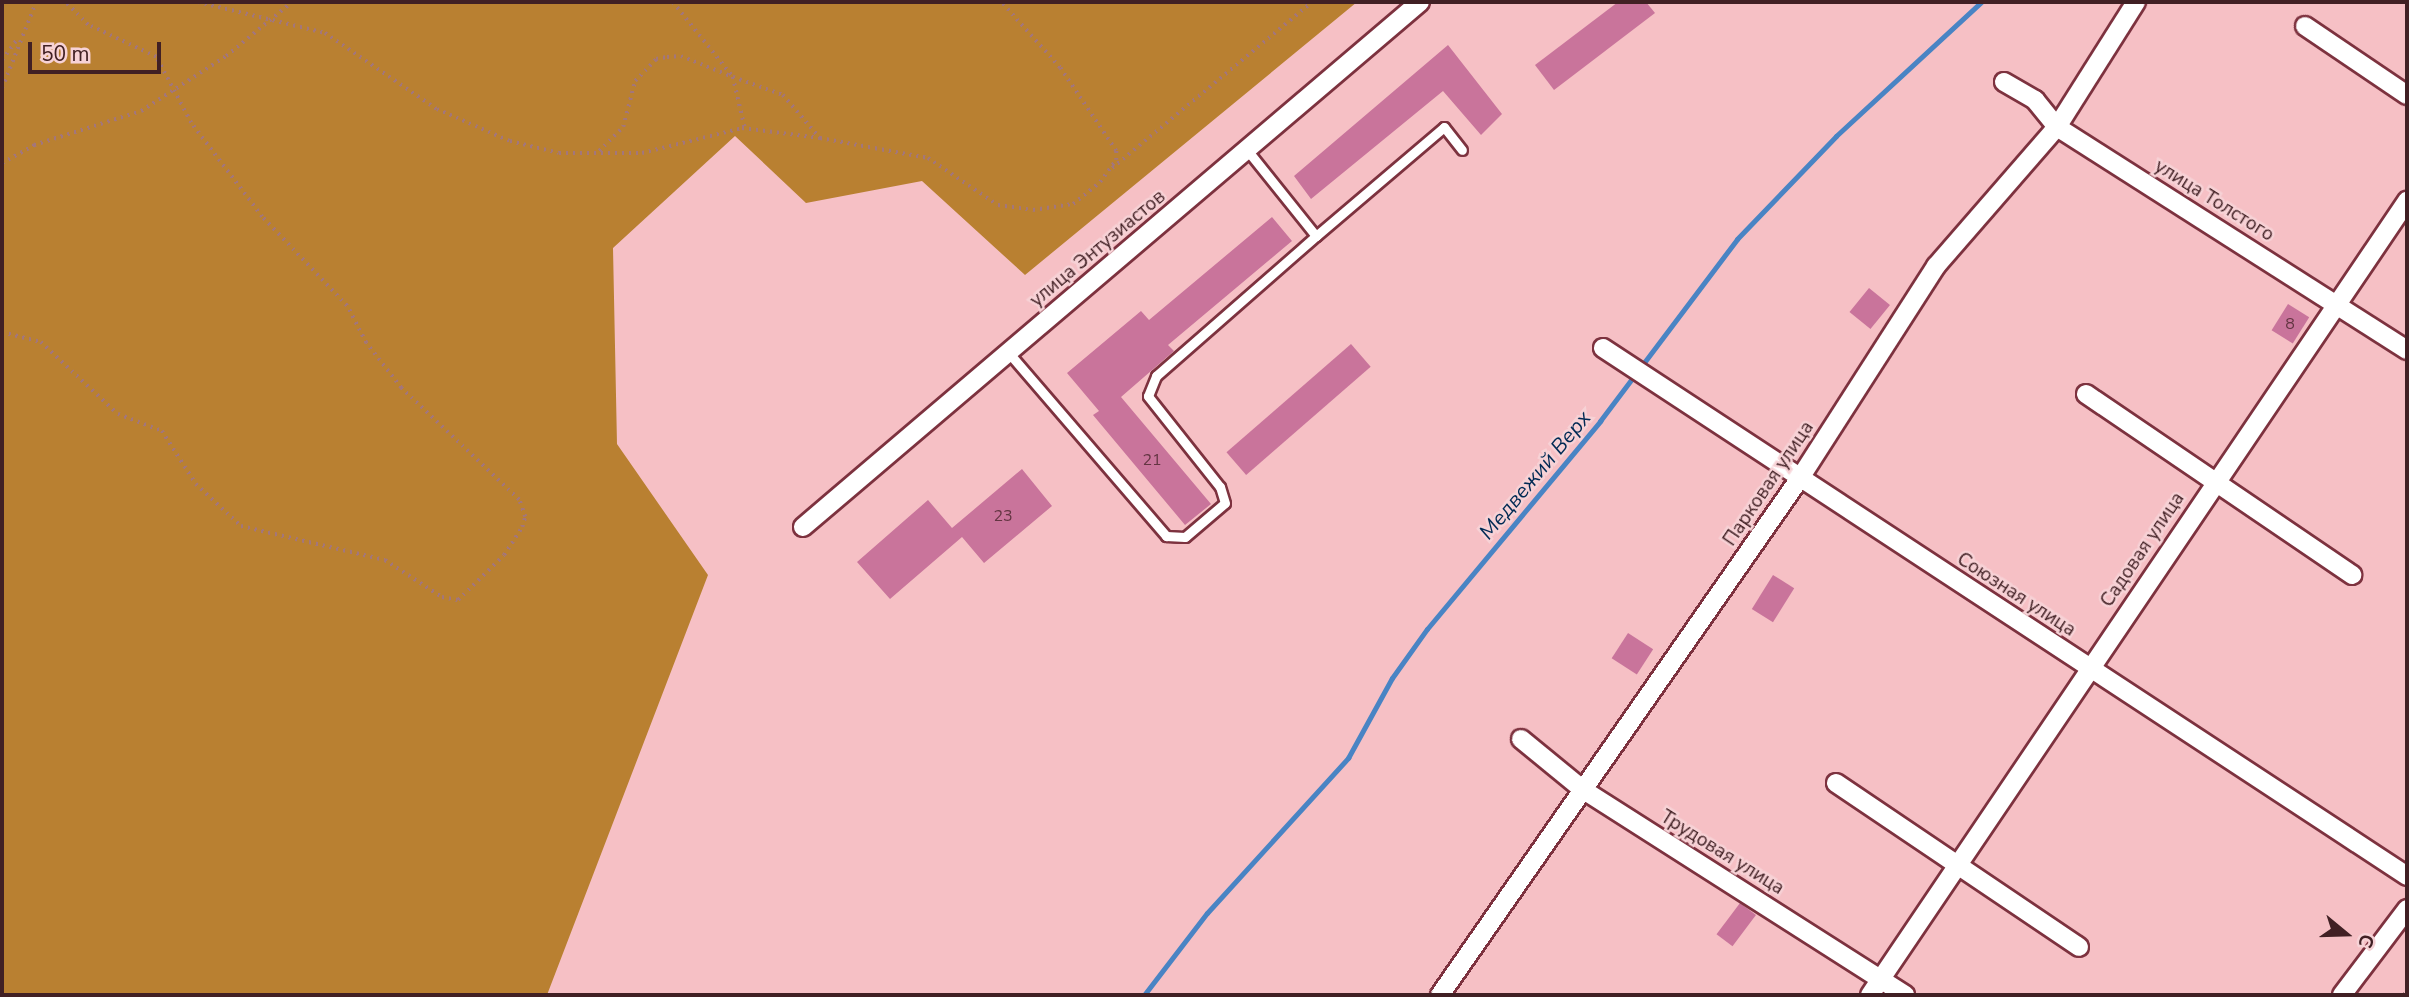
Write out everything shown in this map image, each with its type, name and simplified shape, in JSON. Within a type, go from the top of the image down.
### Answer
[{"type":"street","name":"улица Энтузиастов","points":[[803,527],[1420,2]]},
{"type":"street","name":"Парковая улица","points":[[1440,995],[1800,478],[1936,266],[2057,127],[2136,2]]},
{"type":"street","points":[[2305,26],[2407,94]]},
{"type":"street","name":"улица Толстого","points":[[2004,82],[2035,100],[2057,127],[2407,351]]},
{"type":"street","name":"Садовая улица","points":[[1870,995],[1957,861],[2407,201]]},
{"type":"street","name":"Союзная улица","points":[[1603,348],[2407,876]]},
{"type":"street","points":[[2086,394],[2216,479],[2352,575]]},
{"type":"street","name":"Трудовая улица","points":[[1521,739],[1582,789],[1905,995]]},
{"type":"street","points":[[1836,783],[1957,861],[2079,947]]},
{"type":"street","points":[[2342,995],[2407,909]]},
{"type":"lane","points":[[1008,352],[1166,536],[1185,537],[1225,503],[1220,487],[1148,396],[1156,376],[1444,127],[1462,150]]},
{"type":"lane","points":[[1247,150],[1316,236]]},
{"type":"path","points":[[2,88],[21,34],[36,2]]},
{"type":"path","points":[[2,332],[41,342],[118,414],[162,431],[202,492],[241,526],[385,560],[449,600],[468,595],[504,555],[525,517],[519,500],[459,447],[383,365],[347,306],[262,217],[191,123],[176,90],[146,48],[88,25],[65,2]]},
{"type":"path","points":[[198,2],[276,18],[325,33],[438,109],[476,128],[559,153],[599,150],[642,153],[745,128],[820,138],[928,159],[985,201],[1033,210],[1085,198],[1109,171],[1312,2]]},
{"type":"path","points":[[2,163],[34,145],[141,111],[176,90],[276,18],[292,2]]},
{"type":"path","points":[[674,2],[733,77],[745,128]]},
{"type":"path","points":[[1001,2],[1110,135],[1116,150],[1109,171]]},
{"type":"path","points":[[2,60],[21,34]]},
{"type":"path","points":[[599,150],[623,127],[635,81],[656,60],[681,56],[783,95],[820,138]]},
{"type":"path","points":[[2404,995],[2407,990]]},
{"type":"shaded area","points":[[2,2],[1357,2],[1025,275],[922,181],[806,203],[735,136],[613,248],[617,444],[708,575],[547,995],[2,995]]},
{"type":"building","points":[[1618,2],[1646,2],[1655,13],[1554,90],[1535,65]]},
{"type":"building","points":[[1448,45],[1502,114],[1481,135],[1443,91],[1311,199],[1294,176]]},
{"type":"building","points":[[1272,217],[1292,241],[1168,345],[1174,351],[1121,397],[1211,504],[1185,525],[1093,415],[1099,411],[1067,373],[1141,311],[1149,320]]},
{"type":"building","points":[[1869,288],[1890,305],[1870,329],[1849,312]]},
{"type":"building","points":[[2288,304],[2309,317],[2293,344],[2272,330]]},
{"type":"building","points":[[1351,344],[1371,367],[1246,475],[1226,452]]},
{"type":"building","points":[[1022,469],[1052,506],[984,563],[962,537],[890,599],[857,562],[928,500],[952,528]]},
{"type":"building","points":[[1773,575],[1794,588],[1773,622],[1752,609]]},
{"type":"building","points":[[1628,633],[1653,649],[1637,674],[1612,658]]},
{"type":"building","points":[[1740,903],[1756,915],[1733,946],[1717,934]]},
{"type":"waterway","name":"Медвежий Верх","points":[[1144,995],[1207,913],[1348,758],[1392,678],[1427,629],[1600,421],[1737,239],[1836,136],[1981,2]]}]
